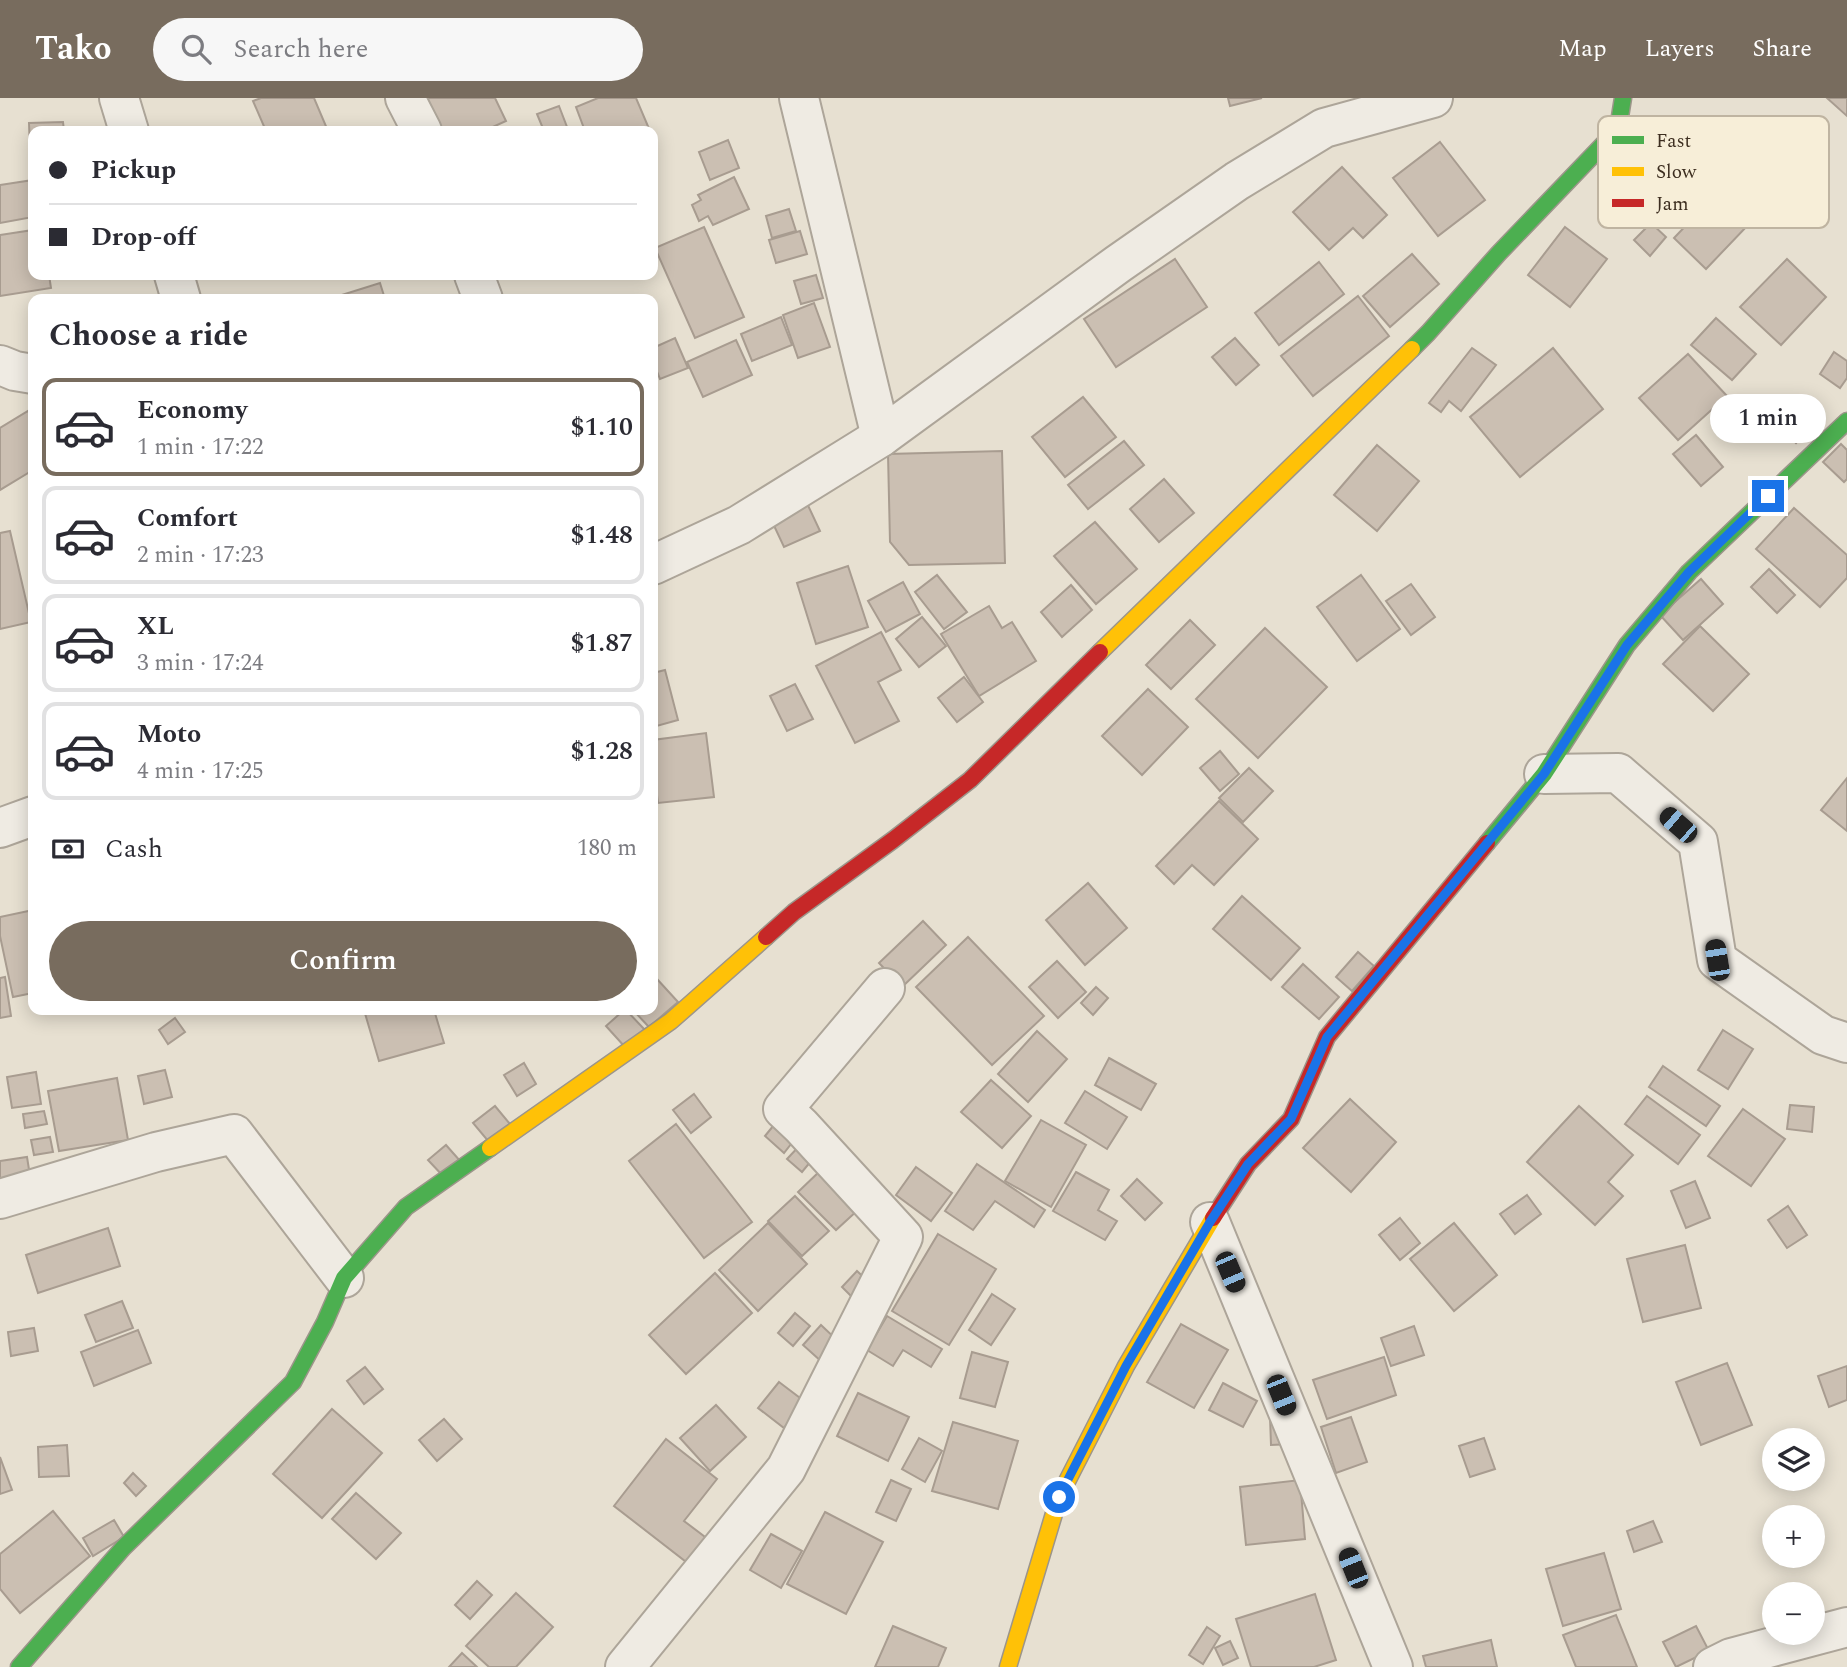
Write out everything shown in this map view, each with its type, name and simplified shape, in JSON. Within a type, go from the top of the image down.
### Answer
[{"type":"street","points":[[119,98],[127,126]]},
{"type":"street","points":[[405,98],[419,126]]},
{"type":"street","points":[[799,98],[881,437]]},
{"type":"street","points":[[658,563],[739,525],[881,437],[1118,264],[1237,181],[1324,128],[1433,98]]},
{"type":"street","points":[[1620,116],[1623,98]]},
{"type":"street","points":[[19,1667],[123,1548],[293,1382],[325,1322],[344,1278],[406,1207],[671,1021],[793,912],[970,780],[1428,333],[1499,253],[1598,150]]},
{"type":"street","points":[[0,365],[28,373]]},
{"type":"street","points":[[1008,1667],[1059,1497],[1126,1366],[1210,1222],[1248,1164],[1291,1119],[1327,1037],[1544,774],[1627,645],[1662,603],[1689,572],[1847,421]]},
{"type":"street","points":[[1544,774],[1618,773],[1698,842],[1717,960],[1823,1035],[1847,1043]]},
{"type":"street","points":[[0,828],[28,818]]},
{"type":"street","points":[[625,1667],[786,1469],[903,1237],[783,1109],[885,988]]},
{"type":"street","points":[[0,1199],[156,1152],[234,1134],[344,1278]]},
{"type":"street","points":[[1210,1222],[1394,1667]]},
{"type":"street","points":[[1713,1667],[1731,1658],[1847,1627]]},
{"type":"building","points":[[261,98],[314,98],[326,126],[264,126],[253,101]]},
{"type":"building","points":[[422,98],[495,98],[506,121],[495,126],[436,126]]},
{"type":"building","points":[[598,98],[636,98],[648,126],[583,126],[576,107]]},
{"type":"building","points":[[1228,98],[1262,98],[1230,106]]},
{"type":"building","points":[[1827,98],[1847,98],[1847,116]]},
{"type":"building","points":[[559,106],[567,126],[542,126],[537,114]]},
{"type":"building","points":[[63,122],[63,126],[29,126],[29,123]]},
{"type":"building","points":[[728,140],[739,168],[710,180],[699,152]]},
{"type":"building","points":[[1440,142],[1485,200],[1438,236],[1393,178]]},
{"type":"building","points":[[1342,167],[1387,215],[1363,238],[1353,228],[1329,250],[1293,212]]},
{"type":"building","points":[[734,177],[749,209],[713,225],[708,216],[699,221],[692,205],[701,200],[698,195]]},
{"type":"building","points":[[28,181],[28,218],[0,223],[0,185]]},
{"type":"building","points":[[789,209],[796,231],[772,238],[766,216]]},
{"type":"building","points":[[704,227],[744,317],[695,338],[658,255],[658,247]]},
{"type":"building","points":[[1565,227],[1607,259],[1570,307],[1528,275]]},
{"type":"building","points":[[1646,228],[1656,228],[1666,237],[1650,256],[1634,240]]},
{"type":"building","points":[[1684,228],[1745,228],[1706,269],[1674,238]]},
{"type":"building","points":[[28,231],[28,280],[50,280],[51,288],[0,296],[0,235]]},
{"type":"building","points":[[800,231],[807,254],[776,263],[769,240]]},
{"type":"building","points":[[1412,254],[1439,284],[1390,327],[1363,296]]},
{"type":"building","points":[[1175,259],[1207,307],[1116,367],[1084,319]]},
{"type":"building","points":[[1787,259],[1826,297],[1781,345],[1740,307]]},
{"type":"building","points":[[1319,262],[1344,294],[1279,345],[1255,313]]},
{"type":"building","points":[[816,275],[823,298],[801,304],[794,281]]},
{"type":"building","points":[[380,283],[383,294],[345,294]]},
{"type":"building","points":[[1358,296],[1389,336],[1313,396],[1281,356]]},
{"type":"building","points":[[814,303],[830,347],[798,358],[783,315]]},
{"type":"building","points":[[781,317],[792,345],[752,361],[741,334]]},
{"type":"building","points":[[1716,318],[1756,354],[1732,380],[1691,345]]},
{"type":"building","points":[[675,338],[688,368],[660,379],[658,346]]},
{"type":"building","points":[[1235,338],[1259,365],[1236,385],[1212,357]]},
{"type":"building","points":[[736,340],[752,375],[703,397],[687,362]]},
{"type":"building","points":[[1472,348],[1496,365],[1461,411],[1449,401],[1441,412],[1429,403]]},
{"type":"building","points":[[1553,348],[1603,409],[1520,477],[1470,417]]},
{"type":"building","points":[[1834,352],[1847,361],[1847,378],[1840,388],[1820,374]]},
{"type":"building","points":[[1688,354],[1727,396],[1678,440],[1639,398]]},
{"type":"building","points":[[1083,397],[1116,437],[1065,477],[1032,437]]},
{"type":"building","points":[[1796,408],[1814,424],[1796,443],[1778,426]]},
{"type":"building","points":[[28,411],[28,473],[0,490],[0,428]]},
{"type":"building","points":[[1696,435],[1723,467],[1701,486],[1673,454]]},
{"type":"building","points":[[1124,441],[1144,465],[1088,509],[1068,485]]},
{"type":"building","points":[[1841,444],[1847,450],[1847,479],[1844,482],[1823,462]]},
{"type":"building","points":[[1377,445],[1419,481],[1377,531],[1334,495]]},
{"type":"building","points":[[1002,451],[1005,563],[909,565],[890,542],[888,454]]},
{"type":"building","points":[[1164,479],[1194,513],[1159,542],[1130,509]]},
{"type":"building","points":[[805,499],[820,531],[784,547],[769,515]]},
{"type":"building","points":[[1794,508],[1847,555],[1847,578],[1820,607],[1756,549]]},
{"type":"building","points":[[1095,522],[1137,569],[1096,604],[1054,556]]},
{"type":"building","points":[[10,531],[28,609],[28,623],[0,629],[0,533]]},
{"type":"building","points":[[848,566],[868,627],[816,644],[797,583]]},
{"type":"building","points":[[1769,569],[1795,595],[1777,613],[1751,587]]},
{"type":"building","points":[[937,575],[967,612],[944,629],[915,592]]},
{"type":"building","points":[[1361,575],[1400,629],[1357,661],[1317,607]]},
{"type":"building","points":[[1701,579],[1723,604],[1683,640],[1660,615]]},
{"type":"building","points":[[903,582],[920,614],[886,632],[868,601]]},
{"type":"building","points":[[1411,584],[1435,617],[1411,635],[1386,601]]},
{"type":"building","points":[[1071,585],[1092,610],[1062,637],[1041,612]]},
{"type":"building","points":[[989,606],[1002,628],[1012,622],[1036,661],[979,696],[941,634]]},
{"type":"building","points":[[922,617],[946,646],[919,667],[896,639]]},
{"type":"building","points":[[1190,620],[1215,645],[1171,689],[1146,665]]},
{"type":"building","points":[[1700,626],[1749,674],[1713,711],[1663,664]]},
{"type":"building","points":[[1265,628],[1327,687],[1258,758],[1196,699]]},
{"type":"building","points":[[881,632],[901,670],[878,682],[899,721],[855,743],[816,666]]},
{"type":"building","points":[[665,670],[678,720],[658,726],[658,672]]},
{"type":"building","points":[[964,677],[983,702],[957,722],[938,698]]},
{"type":"building","points":[[795,684],[813,719],[787,731],[770,696]]},
{"type":"building","points":[[1148,689],[1188,727],[1142,775],[1102,736]]},
{"type":"building","points":[[706,733],[714,797],[658,803],[658,739]]},
{"type":"building","points":[[1220,751],[1239,774],[1220,791],[1200,768]]},
{"type":"building","points":[[1249,768],[1273,791],[1243,822],[1219,798]]},
{"type":"building","points":[[1847,778],[1847,831],[1821,810]]},
{"type":"building","points":[[1219,801],[1258,839],[1214,885],[1192,865],[1174,884],[1156,866]]},
{"type":"building","points":[[1088,883],[1127,928],[1085,965],[1046,920]]},
{"type":"building","points":[[1242,896],[1300,948],[1271,980],[1213,929]]},
{"type":"building","points":[[28,911],[28,994],[13,997],[0,936],[0,917]]},
{"type":"building","points":[[923,921],[946,945],[902,987],[879,963]]},
{"type":"building","points":[[968,937],[1044,1016],[992,1065],[916,987]]},
{"type":"building","points":[[1358,952],[1374,966],[1352,991],[1336,977]]},
{"type":"building","points":[[1057,961],[1086,992],[1058,1018],[1029,987]]},
{"type":"building","points":[[1303,964],[1339,997],[1319,1019],[1282,987]]},
{"type":"building","points":[[5,977],[11,1016],[0,1018],[0,978]]},
{"type":"building","points":[[658,980],[678,1002],[649,1027],[638,1015],[658,1015]]},
{"type":"building","points":[[1096,987],[1108,998],[1093,1015],[1081,1003]]},
{"type":"building","points":[[365,1015],[436,1015],[444,1043],[379,1061]]},
{"type":"building","points":[[618,1015],[631,1015],[645,1030],[625,1047],[606,1026]]},
{"type":"building","points":[[175,1018],[185,1032],[168,1044],[159,1030]]},
{"type":"building","points":[[1723,1030],[1753,1049],[1728,1089],[1698,1070]]},
{"type":"building","points":[[1037,1031],[1067,1059],[1028,1102],[998,1074]]},
{"type":"building","points":[[1109,1058],[1156,1084],[1141,1110],[1095,1085]]},
{"type":"building","points":[[524,1063],[536,1084],[517,1096],[504,1075]]},
{"type":"building","points":[[1663,1066],[1720,1106],[1706,1126],[1649,1087]]},
{"type":"building","points":[[165,1070],[172,1097],[144,1104],[138,1076]]},
{"type":"building","points":[[36,1072],[41,1104],[12,1108],[7,1077]]},
{"type":"building","points":[[117,1078],[128,1140],[59,1151],[48,1091]]},
{"type":"building","points":[[991,1080],[1031,1116],[1002,1148],[961,1112]]},
{"type":"building","points":[[1085,1091],[1127,1117],[1107,1149],[1065,1123]]},
{"type":"building","points":[[694,1094],[711,1117],[691,1133],[673,1110]]},
{"type":"building","points":[[1647,1096],[1700,1135],[1678,1164],[1625,1124]]},
{"type":"building","points":[[1350,1099],[1396,1142],[1351,1192],[1303,1148]]},
{"type":"building","points":[[1790,1105],[1814,1107],[1812,1132],[1787,1129]]},
{"type":"building","points":[[495,1106],[510,1124],[489,1142],[473,1123]]},
{"type":"building","points":[[1579,1106],[1633,1155],[1608,1182],[1623,1196],[1595,1225],[1527,1162]]},
{"type":"building","points":[[1743,1109],[1785,1139],[1751,1186],[1708,1156]]},
{"type":"building","points":[[44,1111],[47,1124],[25,1128],[23,1114]]},
{"type":"building","points":[[778,1120],[798,1135],[784,1153],[765,1136]]},
{"type":"building","points":[[1041,1120],[1086,1145],[1051,1207],[1005,1181]]},
{"type":"building","points":[[676,1124],[752,1222],[704,1258],[629,1161]]},
{"type":"building","points":[[50,1137],[53,1152],[34,1155],[31,1140]]},
{"type":"building","points":[[803,1142],[816,1155],[802,1172],[787,1159]]},
{"type":"building","points":[[446,1145],[461,1162],[444,1177],[428,1160]]},
{"type":"building","points":[[27,1157],[31,1182],[0,1187],[0,1161]]},
{"type":"building","points":[[977,1164],[1045,1210],[1034,1227],[995,1201],[973,1230],[945,1211]]},
{"type":"building","points":[[916,1167],[952,1193],[931,1221],[896,1195]]},
{"type":"building","points":[[821,1170],[859,1209],[836,1230],[798,1192]]},
{"type":"building","points":[[1076,1172],[1109,1190],[1098,1210],[1117,1221],[1105,1240],[1053,1211]]},
{"type":"building","points":[[1137,1179],[1162,1203],[1145,1220],[1121,1196]]},
{"type":"building","points":[[1695,1181],[1710,1218],[1686,1228],[1671,1191]]},
{"type":"building","points":[[1527,1195],[1541,1214],[1515,1234],[1500,1214]]},
{"type":"building","points":[[795,1196],[829,1231],[802,1256],[768,1221]]},
{"type":"building","points":[[1788,1206],[1807,1235],[1787,1248],[1768,1220]]},
{"type":"building","points":[[1400,1218],[1420,1243],[1400,1260],[1379,1235]]},
{"type":"building","points":[[768,1223],[807,1264],[758,1311],[719,1270]]},
{"type":"building","points":[[1454,1223],[1497,1275],[1454,1311],[1410,1259]]},
{"type":"building","points":[[108,1228],[120,1266],[38,1293],[26,1255]]},
{"type":"building","points":[[938,1234],[996,1269],[949,1345],[892,1311]]},
{"type":"building","points":[[1685,1245],[1701,1308],[1643,1322],[1627,1259]]},
{"type":"building","points":[[857,1271],[871,1284],[856,1301],[842,1287]]},
{"type":"building","points":[[715,1273],[752,1313],[686,1374],[649,1335]]},
{"type":"building","points":[[992,1294],[1015,1309],[991,1345],[969,1330]]},
{"type":"building","points":[[122,1301],[133,1328],[96,1342],[85,1315]]},
{"type":"building","points":[[795,1313],[810,1326],[793,1346],[778,1333]]},
{"type":"building","points":[[887,1316],[942,1349],[931,1367],[903,1350],[893,1366],[867,1350]]},
{"type":"building","points":[[1181,1324],[1228,1350],[1194,1408],[1147,1382]]},
{"type":"building","points":[[821,1325],[839,1342],[822,1362],[803,1345]]},
{"type":"building","points":[[1414,1326],[1424,1355],[1391,1366],[1381,1338]]},
{"type":"building","points":[[34,1328],[38,1351],[11,1356],[8,1332]]},
{"type":"building","points":[[138,1330],[151,1363],[94,1386],[81,1352]]},
{"type":"building","points":[[972,1352],[1008,1362],[995,1407],[960,1398]]},
{"type":"building","points":[[1384,1357],[1396,1395],[1327,1419],[1313,1380]]},
{"type":"building","points":[[1727,1363],[1752,1425],[1701,1445],[1676,1382]]},
{"type":"building","points":[[1847,1366],[1847,1400],[1829,1407],[1818,1376]]},
{"type":"building","points":[[365,1367],[383,1389],[364,1404],[347,1381]]},
{"type":"building","points":[[779,1382],[804,1401],[784,1428],[758,1408]]},
{"type":"building","points":[[1223,1383],[1257,1401],[1243,1427],[1209,1410]]},
{"type":"building","points":[[858,1393],[909,1417],[888,1461],[837,1436]]},
{"type":"building","points":[[716,1405],[746,1437],[710,1471],[680,1438]]},
{"type":"building","points":[[332,1409],[382,1453],[322,1518],[273,1474]]},
{"type":"building","points":[[1270,1417],[1292,1444],[1271,1445]]},
{"type":"building","points":[[1351,1417],[1367,1462],[1336,1473],[1321,1427]]},
{"type":"building","points":[[444,1419],[462,1439],[437,1461],[419,1440]]},
{"type":"building","points":[[953,1422],[1018,1441],[998,1509],[932,1491]]},
{"type":"building","points":[[919,1438],[942,1451],[925,1482],[902,1469]]},
{"type":"building","points":[[1484,1438],[1495,1469],[1470,1477],[1459,1446]]},
{"type":"building","points":[[666,1439],[717,1479],[684,1521],[713,1543],[694,1568],[614,1506]]},
{"type":"building","points":[[67,1445],[69,1476],[39,1477],[38,1447]]},
{"type":"building","points":[[0,1457],[12,1490],[0,1494]]},
{"type":"building","points":[[133,1473],[146,1486],[136,1496],[124,1483]]},
{"type":"building","points":[[891,1480],[911,1489],[896,1521],[876,1512]]},
{"type":"building","points":[[1300,1480],[1305,1539],[1246,1545],[1240,1487]]},
{"type":"building","points":[[356,1493],[401,1533],[376,1559],[332,1519]]},
{"type":"building","points":[[53,1511],[90,1556],[20,1613],[0,1589],[0,1554]]},
{"type":"building","points":[[825,1512],[883,1542],[846,1614],[787,1584]]},
{"type":"building","points":[[114,1520],[124,1537],[93,1556],[83,1538]]},
{"type":"building","points":[[1653,1521],[1662,1542],[1634,1552],[1627,1531]]},
{"type":"building","points":[[771,1534],[802,1551],[781,1588],[750,1570]]},
{"type":"building","points":[[1604,1553],[1621,1609],[1563,1626],[1546,1569]]},
{"type":"building","points":[[477,1581],[492,1595],[470,1619],[455,1605]]},
{"type":"building","points":[[516,1593],[553,1627],[516,1667],[489,1667],[466,1646]]},
{"type":"building","points":[[1315,1594],[1336,1660],[1314,1667],[1251,1667],[1236,1619]]},
{"type":"building","points":[[1616,1615],[1637,1667],[1576,1667],[1563,1635]]},
{"type":"building","points":[[893,1626],[946,1648],[938,1667],[875,1667]]},
{"type":"building","points":[[1696,1626],[1709,1651],[1676,1667],[1663,1642]]},
{"type":"building","points":[[1207,1627],[1220,1636],[1203,1664],[1189,1655]]},
{"type":"building","points":[[1491,1640],[1497,1667],[1426,1667],[1423,1656]]},
{"type":"building","points":[[1230,1641],[1238,1658],[1223,1665],[1215,1648]]},
{"type":"building","points":[[462,1653],[477,1667],[449,1667]]},
{"type":"traffic: fast","points":[[1620,116],[1623,98]]},
{"type":"traffic: fast","points":[[1412,349],[1598,150]]},
{"type":"traffic: fast","points":[[1487,843],[1544,774],[1627,645],[1689,572],[1847,421]]},
{"type":"traffic: fast","points":[[19,1667],[123,1548],[293,1382],[325,1322],[344,1278],[406,1207],[490,1148]]},
{"type":"traffic: slow","points":[[1100,652],[1412,349]]},
{"type":"traffic: slow","points":[[490,1148],[671,1021],[766,937]]},
{"type":"traffic: slow","points":[[1008,1667],[1059,1497],[1126,1366],[1213,1218]]},
{"type":"traffic: jam","points":[[766,937],[794,912],[970,780],[1100,652]]},
{"type":"traffic: jam","points":[[1213,1218],[1248,1164],[1291,1119],[1327,1037],[1487,843]]},
{"type":"route","points":[[1059,1497],[1126,1366],[1210,1222],[1248,1164],[1291,1119],[1327,1037],[1544,774],[1627,645],[1689,572],[1768,496]]}]
